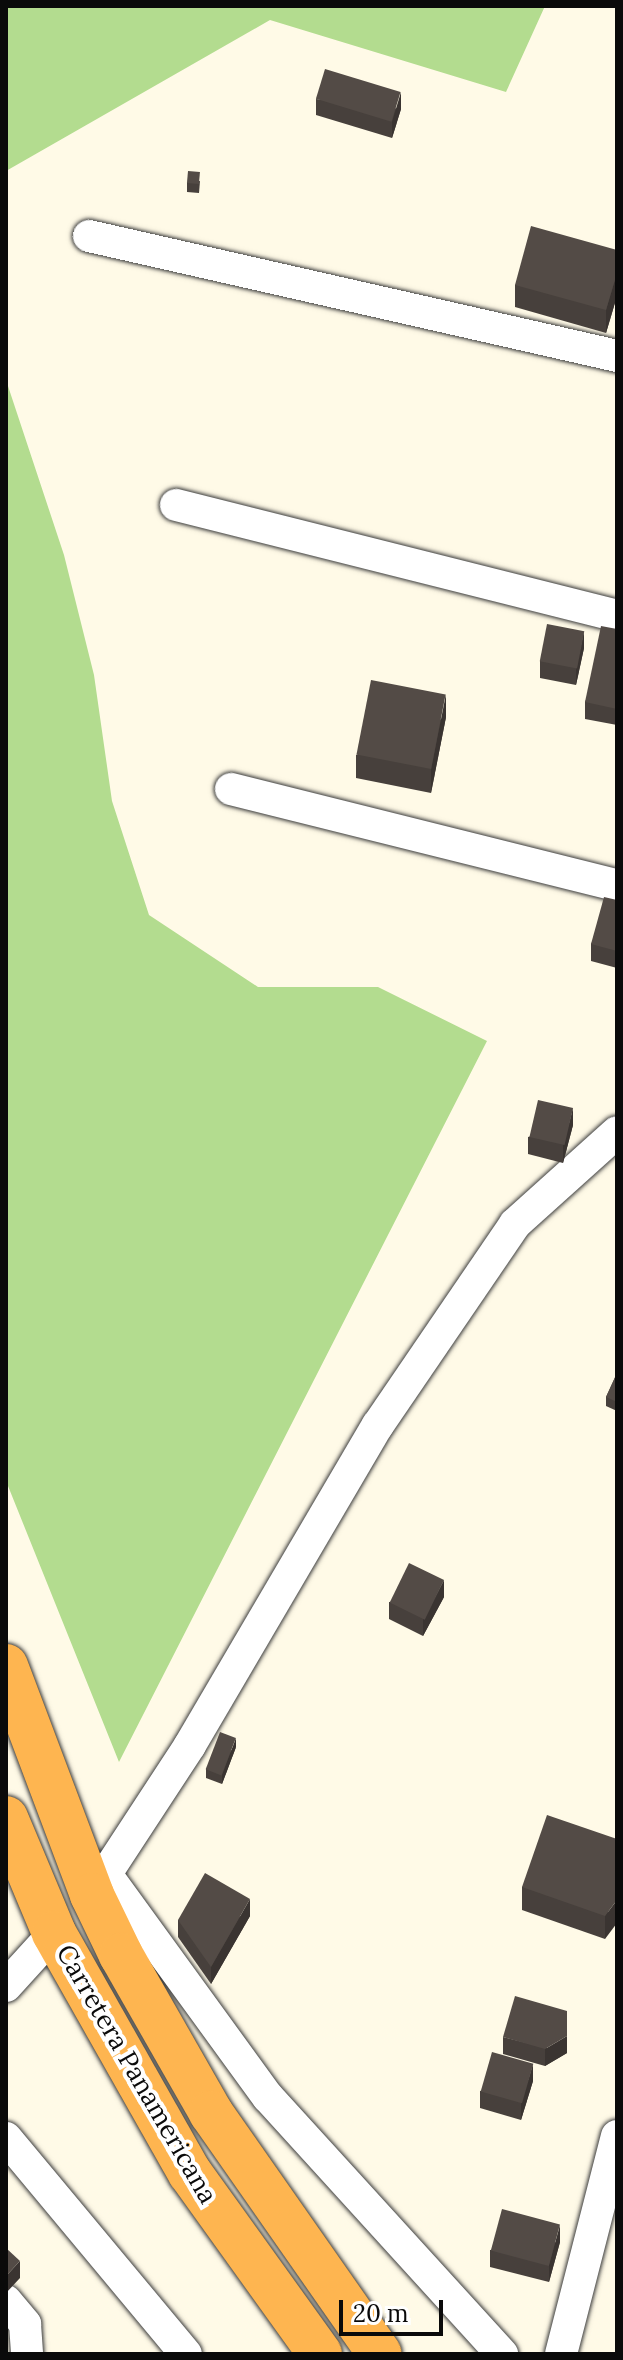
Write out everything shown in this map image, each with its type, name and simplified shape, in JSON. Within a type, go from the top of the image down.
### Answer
[{"type":"highway","name":"Carretera Panamericana","points":[[6,1666],[98,1884],[211,2113],[380,2354]]},
{"type":"highway","name":"Carretera Panamericana","points":[[6,1818],[54,1933],[190,2173],[320,2354]]},
{"type":"street","points":[[89,236],[617,356]]},
{"type":"street","points":[[176,505],[617,616]]},
{"type":"street","points":[[231,789],[617,885]]},
{"type":"street","points":[[502,2354],[268,2097],[98,1884],[190,1745],[378,1425],[515,1224],[617,1132]]},
{"type":"street","points":[[6,1986],[54,1933]]},
{"type":"street","points":[[561,2354],[617,2136]]},
{"type":"street","points":[[6,2138],[186,2354]]},
{"type":"street","points":[[6,2301],[25,2324],[27,2354]]},
{"type":"green space","points":[[6,6],[545,6],[506,92],[270,20],[6,171]]},
{"type":"green space","points":[[6,380],[64,555],[94,675],[112,801],[149,915],[258,987],[378,987],[487,1041],[119,1762],[6,1481]]},
{"type":"building","points":[[325,69],[401,92],[391,122],[316,99]]},
{"type":"building","points":[[188,171],[200,172],[199,184],[187,183]]},
{"type":"building","points":[[531,226],[617,250],[617,273],[606,310],[515,285]]},
{"type":"building","points":[[547,624],[584,631],[577,669],[540,661]]},
{"type":"building","points":[[601,626],[617,629],[617,709],[585,702]]},
{"type":"building","points":[[371,680],[446,695],[431,769],[356,755]]},
{"type":"building","points":[[604,897],[617,900],[617,951],[591,944]]},
{"type":"building","points":[[538,1100],[573,1108],[565,1145],[529,1137]]},
{"type":"building","points":[[617,1373],[617,1402],[606,1397]]},
{"type":"building","points":[[409,1563],[444,1580],[425,1620],[390,1603]]},
{"type":"building","points":[[220,1732],[236,1738],[222,1775],[206,1769]]},
{"type":"building","points":[[547,1815],[617,1839],[617,1900],[605,1916],[522,1887]]},
{"type":"building","points":[[205,1873],[250,1899],[211,1967],[178,1920]]},
{"type":"building","points":[[515,1996],[567,2011],[567,2036],[545,2049],[503,2037]]},
{"type":"building","points":[[492,2052],[533,2064],[522,2103],[481,2091]]},
{"type":"building","points":[[502,2209],[560,2225],[549,2266],[491,2251]]},
{"type":"building","points":[[6,2248],[20,2261],[6,2276]]}]
